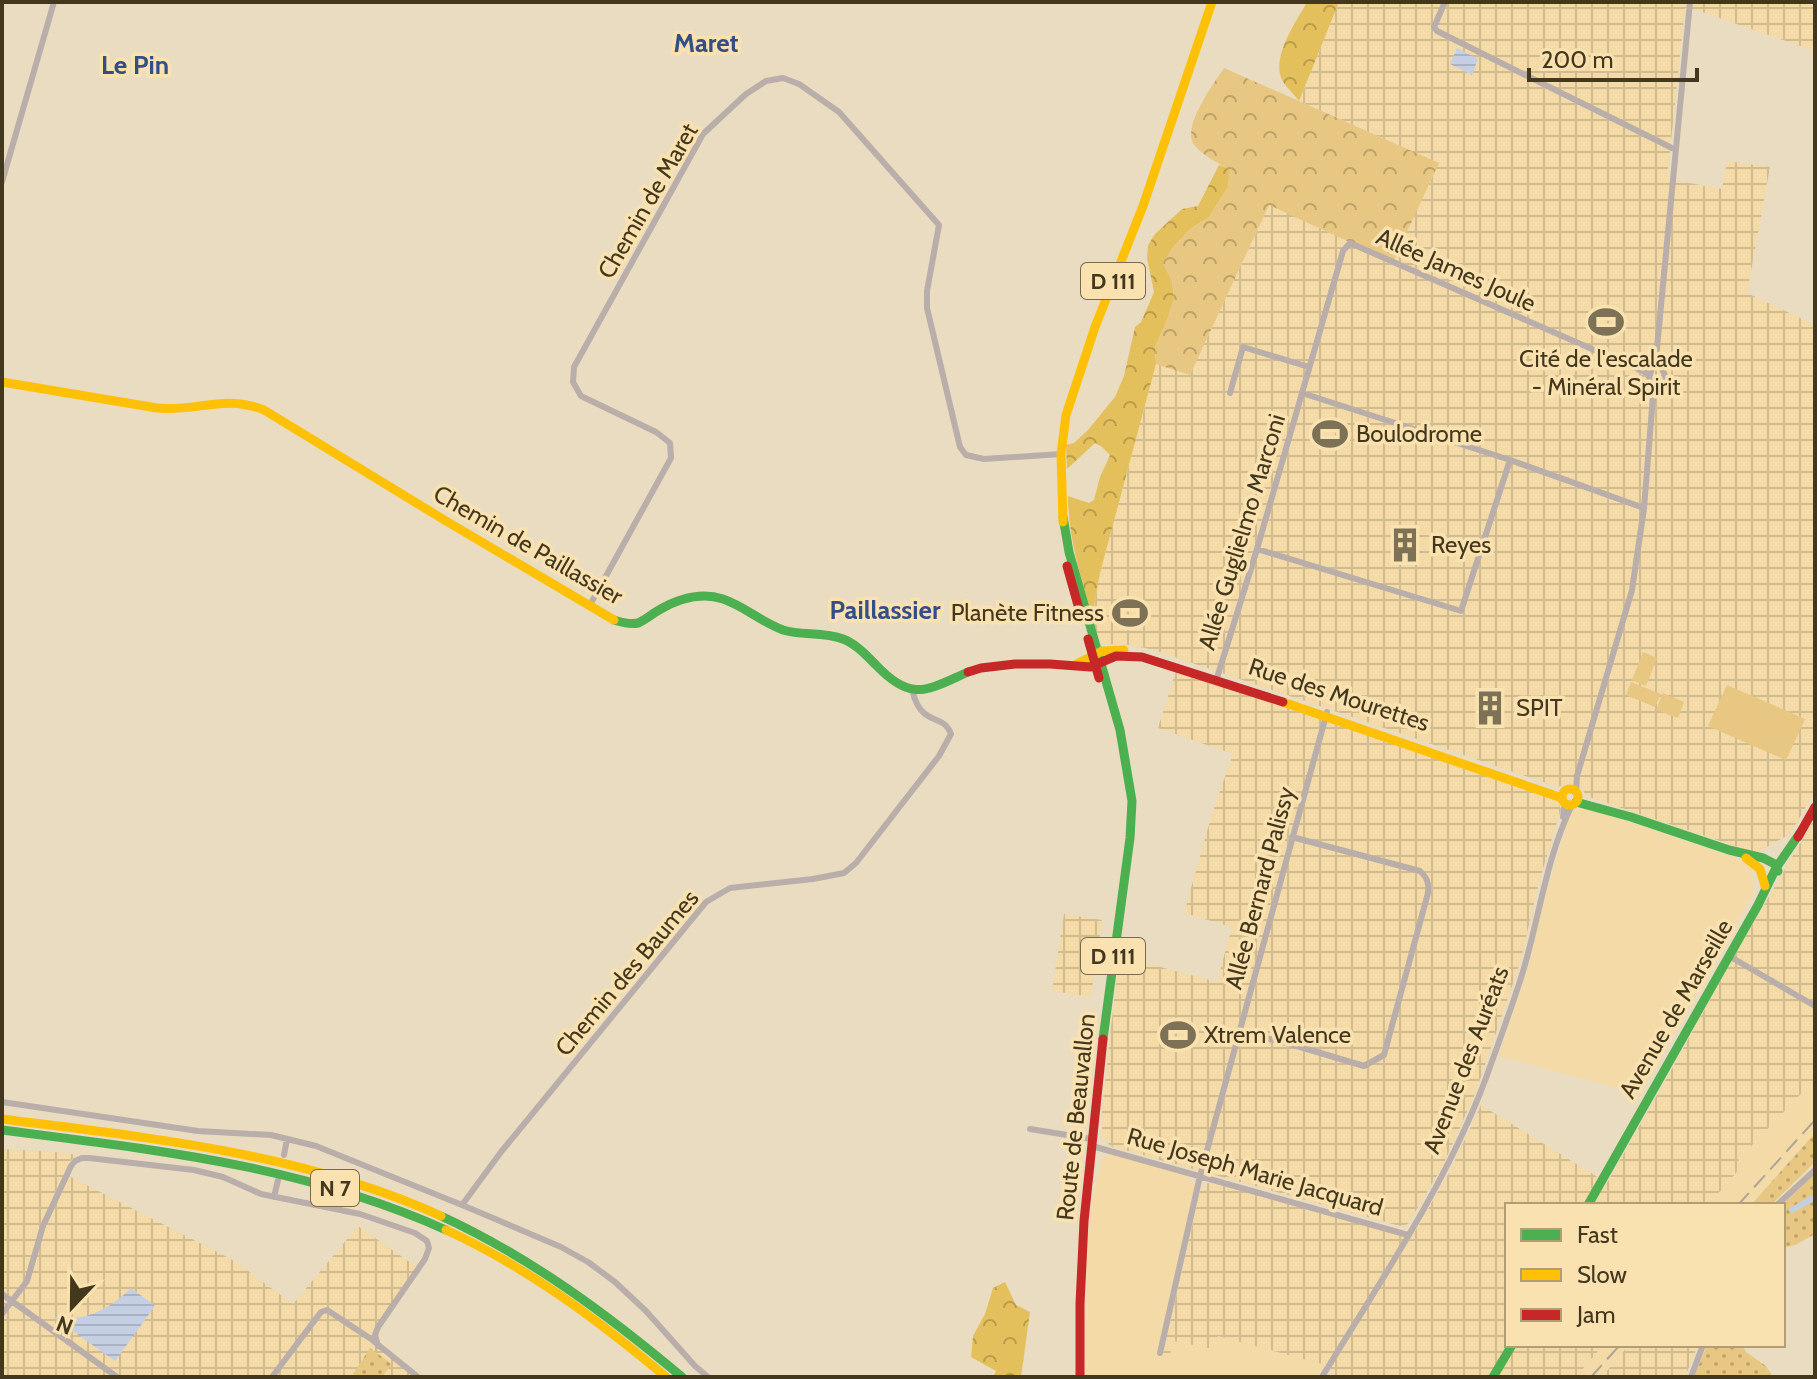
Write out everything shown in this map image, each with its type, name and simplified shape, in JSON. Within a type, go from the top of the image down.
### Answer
[{"type":"main road","name":"Route de Beauvallon","points":[[1080,1377],[1081,1273],[1092,1142],[1132,801],[1127,767],[1069,552],[1063,517],[1062,436],[1077,378],[1143,206],[1212,2]]},
{"type":"main road","name":"Chemin de Paillassier","points":[[2,382],[148,407],[182,408],[220,401],[251,404],[612,619],[628,623],[646,621],[673,603],[709,596],[789,633],[819,633],[843,639],[862,650],[894,682],[912,689]]},
{"type":"main road","name":"Rue des Mourettes","points":[[1095,653],[1113,649],[1153,654],[1778,869]]},
{"type":"main road","points":[[1073,665],[1095,653]]},
{"type":"main road","name":"Rue des Mourettes","points":[[1098,665],[1115,655],[1142,657],[1217,678]]},
{"type":"main road","points":[[912,689],[937,688],[963,674],[986,667],[1098,665]]},
{"type":"main road","points":[[1758,905],[1815,807]]},
{"type":"main road","name":"Avenue de Marseille","points":[[1589,1203],[1758,905],[1765,886],[1800,833]]},
{"type":"main road","points":[[1765,886],[1760,861],[1791,844]]},
{"type":"main road","name":"N 7","points":[[2,1119],[234,1153],[320,1172],[385,1193],[463,1226],[554,1277],[607,1314],[682,1377]]},
{"type":"main road","name":"N 7","points":[[2,1130],[259,1168],[320,1183],[381,1203],[451,1232],[532,1276],[597,1320],[666,1377]]},
{"type":"main road","points":[[1493,1377],[1511,1347]]},
{"type":"street","points":[[2,182],[54,2]]},
{"type":"street","points":[[1445,2],[1435,23],[1437,31],[1676,149]]},
{"type":"street","name":"Avenue des Auréats","points":[[1656,385],[1649,380],[1656,358],[1690,2]]},
{"type":"street","name":"Chemin de Maret","points":[[590,605],[671,458],[670,443],[656,432],[581,396],[573,382],[574,367],[703,134],[746,94],[766,81],[783,78],[799,84],[839,112],[939,225],[927,291],[927,308],[960,447],[966,455],[984,459],[1061,454]]},
{"type":"street","name":"Allée James Joule","points":[[1302,393],[1343,251],[1350,243],[1651,372]]},
{"type":"street","points":[[1230,393],[1243,347],[1309,367]]},
{"type":"street","name":"Avenue des Auréats","points":[[1322,1377],[1450,1159],[1485,1079],[1524,966],[1543,889],[1628,610],[1644,508],[1653,396],[1656,385],[1666,379],[1656,358]]},
{"type":"street","points":[[1651,372],[1661,370]]},
{"type":"street","points":[[1302,393],[1510,460],[1644,508]]},
{"type":"street","name":"Allée Guglielmo Marconi","points":[[1217,678],[1302,393]]},
{"type":"street","points":[[1257,549],[1461,611],[1510,460]]},
{"type":"street","name":"Chemin des Baumes","points":[[462,1205],[501,1152],[706,902],[730,888],[844,873],[856,863],[950,739],[946,724],[917,706],[912,689]]},
{"type":"street","name":"Allée Bernard Palissy","points":[[1160,1353],[1200,1176],[1326,714]]},
{"type":"street","points":[[1240,1034],[1280,1041],[1364,1066],[1384,1055],[1416,937],[1429,883],[1420,871],[1292,837]]},
{"type":"street","points":[[1729,956],[1815,1006]]},
{"type":"street","points":[[2,1102],[198,1131],[271,1135],[316,1146],[561,1247],[588,1262],[646,1311],[708,1377]]},
{"type":"street","name":"Rue Joseph Marie Jacquard","points":[[1030,1129],[1092,1142],[1408,1235]]},
{"type":"street","points":[[284,1155],[287,1139]]},
{"type":"street","points":[[2,1314],[27,1281],[43,1226],[71,1166],[82,1158],[194,1170],[223,1177],[261,1194],[360,1214],[415,1233],[427,1241],[429,1248],[425,1259],[378,1327],[375,1335],[378,1346]]},
{"type":"street","points":[[1779,1203],[1815,1170]]},
{"type":"street","points":[[274,1197],[278,1180]]},
{"type":"street","points":[[2,1294],[117,1377]]},
{"type":"street","points":[[272,1377],[325,1310],[418,1377]]},
{"type":"street","points":[[1691,1377],[1702,1347]]},
{"type":"shaded area","points":[[1339,2],[1815,2],[1815,51],[1685,8],[1667,179],[1722,189],[1727,161],[1770,167],[1747,293],[1815,325],[1815,791],[1790,834],[1756,853],[1586,796],[1581,787],[1568,783],[1558,787],[1154,650],[1099,641],[1092,617],[1100,573],[1156,364],[1190,374],[1269,205],[1438,163],[1299,101]]},
{"type":"shaded area","points":[[1176,671],[1555,796],[1561,809],[1539,882],[1520,963],[1475,1094],[1443,1165],[1408,1224],[1400,1226],[1110,1146],[1102,1134],[1119,956],[1217,982],[1232,927],[1184,913],[1233,754],[1158,728]]},
{"type":"shaded area","points":[[1583,807],[1747,862],[1752,868],[1753,893],[1640,1094],[1499,1056],[1528,969],[1571,812]]},
{"type":"shaded area","points":[[1815,818],[1815,1079],[1738,1160],[1742,1166],[1710,1203],[1505,1203],[1505,1347],[1601,1347],[1576,1377],[1329,1377],[1333,1370],[1325,1365],[1218,1336],[1213,1349],[1173,1341],[1170,1355],[1163,1354],[1203,1186],[1215,1183],[1389,1231],[1410,1240],[1450,1171],[1481,1105],[1607,1183]]},
{"type":"shaded area","points":[[1064,914],[1102,920],[1091,997],[1052,991]]},
{"type":"shaded area","points":[[1815,1079],[1815,1133],[1753,1203],[1710,1203],[1742,1166],[1738,1161]]},
{"type":"shaded area","points":[[2,1149],[81,1155],[73,1158],[63,1173],[233,1260],[293,1304],[358,1226],[421,1270],[379,1329],[378,1337],[382,1345],[423,1377],[2,1377]]},
{"type":"shaded area","points":[[1111,1153],[1185,1175],[1194,1183],[1157,1352],[1173,1340],[1217,1335],[1325,1365],[1317,1377],[1085,1377],[1086,1254],[1092,1201],[1102,1159]]},
{"type":"shaded area","points":[[1601,1347],[1627,1347],[1602,1377],[1576,1377]]},
{"type":"shaded area","points":[[1627,1347],[1697,1347],[1685,1377],[1602,1377]]},
{"type":"green space","points":[[1307,2],[1339,2],[1299,101],[1282,80],[1279,71],[1286,40]]},
{"type":"green space","points":[[1224,68],[1439,163],[1393,262],[1269,205],[1190,375],[1156,364],[1155,347],[1174,299],[1172,281],[1163,263],[1190,229],[1209,217],[1228,187],[1229,169],[1199,150],[1191,135],[1201,104]]},
{"type":"green space","points":[[1219,165],[1230,169],[1228,187],[1209,217],[1190,229],[1163,263],[1172,281],[1174,299],[1155,347],[1156,364],[1100,573],[1092,617],[1073,542],[1068,496],[1089,503],[1094,500],[1110,455],[1095,443],[1067,469],[1066,445],[1074,443],[1088,430],[1115,397],[1124,376],[1135,327],[1141,322],[1154,292],[1147,258],[1148,245],[1155,234],[1182,209],[1198,206]]},
{"type":"green space","points":[[1643,652],[1657,658],[1646,686],[1632,680]]},
{"type":"green space","points":[[1631,682],[1661,694],[1655,707],[1626,695]]},
{"type":"green space","points":[[1727,685],[1805,719],[1786,760],[1708,726]]},
{"type":"green space","points":[[1663,693],[1684,702],[1678,718],[1656,710]]},
{"type":"green space","points":[[1815,1133],[1815,1162],[1773,1203],[1753,1203]]},
{"type":"green space","points":[[1815,1174],[1815,1234],[1785,1248],[1785,1203]]},
{"type":"green space","points":[[1005,1282],[1016,1305],[1030,1312],[1021,1377],[993,1377],[996,1371],[971,1357],[973,1336],[985,1314],[993,1288]]},
{"type":"green space","points":[[1706,1347],[1743,1347],[1766,1366],[1773,1377],[1694,1377]]},
{"type":"green space","points":[[370,1348],[392,1364],[382,1377],[351,1377]]},
{"type":"water","points":[[1457,48],[1478,59],[1472,75],[1450,64]]},
{"type":"water","points":[[131,1288],[155,1306],[115,1361],[53,1317],[75,1318],[95,1313]]},
{"type":"waterway","points":[[1792,1210],[1815,1197]]},
{"type":"railway","points":[[1740,1203],[1815,1120]]},
{"type":"railway","points":[[1591,1377],[1618,1347]]},
{"type":"traffic: fast","points":[[1063,517],[1069,552],[1120,730],[1132,801],[1130,838],[1103,1039]]},
{"type":"traffic: fast","points":[[614,620],[638,623],[682,600],[715,597],[731,602],[783,630],[828,635],[848,641],[889,677],[910,689],[930,688],[968,672]]},
{"type":"traffic: fast","points":[[1576,802],[1763,858],[1775,864],[1778,871]]},
{"type":"traffic: fast","points":[[1589,1203],[1776,868],[1800,833]]},
{"type":"traffic: fast","points":[[2,1130],[172,1153],[283,1175],[392,1208],[446,1230]]},
{"type":"traffic: fast","points":[[441,1216],[506,1250],[567,1288],[682,1377]]},
{"type":"traffic: fast","points":[[1493,1377],[1511,1347]]},
{"type":"traffic: slow","points":[[1063,522],[1061,454],[1066,415],[1095,327],[1143,206],[1212,2]]},
{"type":"traffic: slow","points":[[2,382],[157,408],[223,403],[250,405],[264,410],[614,620]]},
{"type":"traffic: slow","points":[[1075,665],[1102,651],[1124,650]]},
{"type":"traffic: slow","points":[[1283,702],[1562,798]]},
{"type":"traffic: slow","points":[[1570,789],[1576,791],[1578,797],[1576,803],[1570,805],[1564,803],[1562,797],[1564,791],[1570,789]]},
{"type":"traffic: slow","points":[[1746,858],[1760,869],[1765,886]]},
{"type":"traffic: slow","points":[[2,1119],[170,1141],[281,1163],[335,1177],[441,1216]]},
{"type":"traffic: slow","points":[[446,1230],[505,1261],[561,1296],[666,1377]]},
{"type":"traffic: jam","points":[[1067,566],[1081,616]]},
{"type":"traffic: jam","points":[[1088,639],[1099,678]]},
{"type":"traffic: jam","points":[[968,672],[1015,664],[1090,667],[1116,656],[1142,657],[1283,702]]},
{"type":"traffic: jam","points":[[1798,837],[1815,807]]},
{"type":"traffic: jam","points":[[1080,1377],[1084,1221],[1103,1039]]},
{"type":"place","name":"Cité de l'escalade - Minéral Spirit","points":[[1606,322]]},
{"type":"place","name":"Boulodrome","points":[[1330,434]]},
{"type":"place","name":"Reyes","points":[[1405,545]]},
{"type":"place","name":"Planète Fitness","points":[[1130,613]]},
{"type":"place","name":"SPIT","points":[[1490,708]]},
{"type":"place","name":"Xtrem Valence","points":[[1178,1035]]},
{"type":"district","name":"Maret","points":[[706,43]]},
{"type":"district","name":"Le Pin","points":[[135,65]]},
{"type":"district","name":"Paillassier","points":[[885,610]]}]
